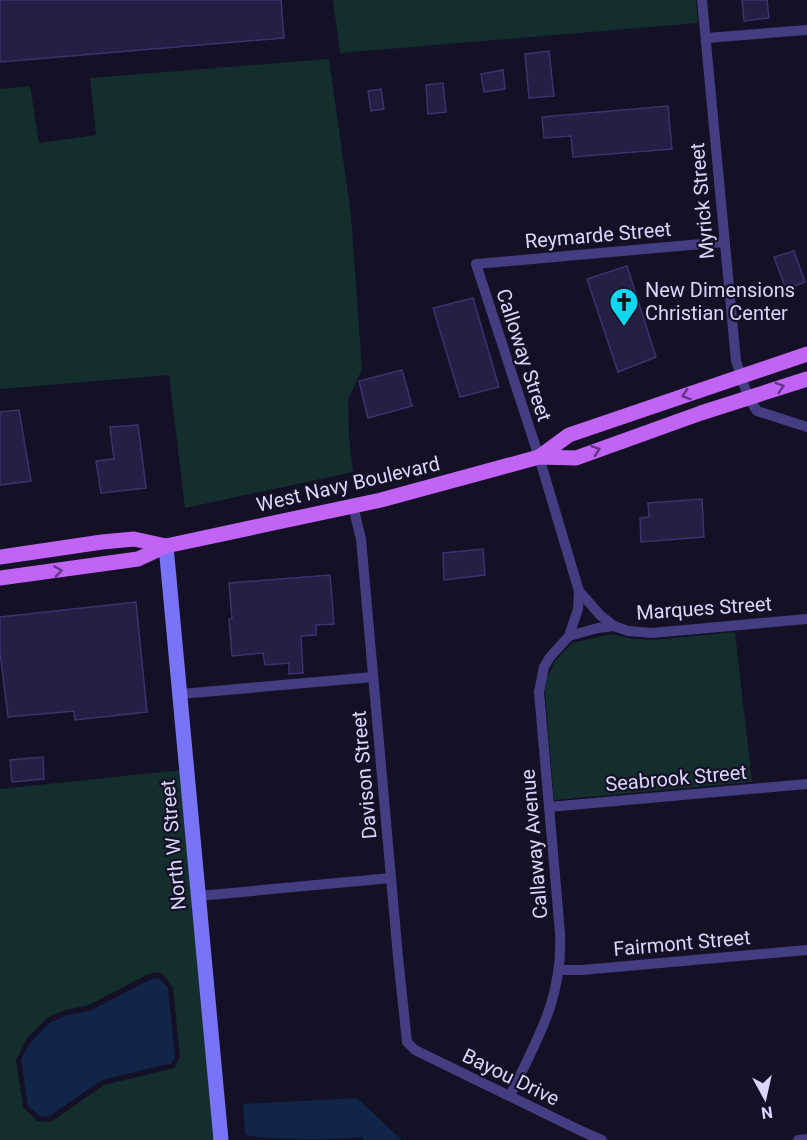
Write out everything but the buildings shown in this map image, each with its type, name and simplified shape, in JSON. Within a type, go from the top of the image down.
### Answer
[{"type":"main road","name":"West Navy Boulevard","points":[[539,457],[569,435],[807,354]]},
{"type":"main road","name":"West Navy Boulevard","points":[[0,578],[138,559],[166,546],[353,506],[539,457],[576,458],[748,397],[807,379]]},
{"type":"main road","name":"West Navy Boulevard","points":[[0,556],[134,539],[166,546]]},
{"type":"main road","name":"North W Street","points":[[166,546],[220,1140]]},
{"type":"street","name":"Myrick Street","points":[[702,0],[735,352],[748,397]]},
{"type":"street","points":[[706,38],[807,30]]},
{"type":"street","name":"Reymarde Street","points":[[476,264],[724,242]]},
{"type":"street","name":"Calloway Street","points":[[476,264],[539,457]]},
{"type":"street","points":[[748,397],[753,407],[762,414],[807,427]]},
{"type":"street","name":"Callaway Avenue","points":[[510,1096],[550,1011],[559,970],[560,933],[539,692],[540,679],[547,662],[569,636],[578,609],[579,591],[539,457]]},
{"type":"street","name":"Davison Street","points":[[353,506],[361,539],[407,1042]]},
{"type":"street","name":"Callaway Avenue","points":[[579,591],[600,615],[614,626]]},
{"type":"street","name":"Marques Street","points":[[569,636],[614,626],[628,631],[652,633],[807,619]]},
{"type":"street","points":[[181,694],[373,677]]},
{"type":"street","name":"Seabrook Street","points":[[549,807],[807,784]]},
{"type":"street","points":[[199,896],[391,878]]},
{"type":"street","name":"Fairmont Street","points":[[559,970],[582,970],[807,950]]},
{"type":"street","name":"Bayou Drive","points":[[407,1042],[416,1050],[602,1140]]},
{"type":"street","points":[[798,1140],[807,1139]]},
{"type":"green space","points":[[333,0],[696,0],[698,23],[340,53]]},
{"type":"green space","points":[[329,59],[351,215],[362,369],[348,400],[353,472],[185,508],[169,375],[0,389],[0,89],[30,86],[39,143],[96,135],[90,78]]},
{"type":"green space","points":[[735,632],[752,782],[554,800],[546,681],[555,661],[572,643],[612,634],[652,640]]},
{"type":"green space","points":[[182,770],[215,1140],[0,1140],[0,789]],"holes":[[[158,972],[163,974],[173,988],[180,1057],[174,1068],[104,1085],[51,1122],[37,1121],[23,1107],[16,1060],[27,1038],[47,1018],[65,1010],[89,1005],[148,974]]]},
{"type":"water","points":[[159,978],[168,988],[175,1057],[172,1063],[102,1080],[48,1117],[40,1116],[28,1106],[21,1059],[31,1042],[49,1023],[67,1015],[90,1011],[151,979]]},
{"type":"water","points":[[357,1098],[402,1140],[365,1140],[361,1137],[286,1139],[245,1135],[243,1104]]},
{"type":"place","name":"New Dimensions Christian Center","points":[[624,328]]}]
